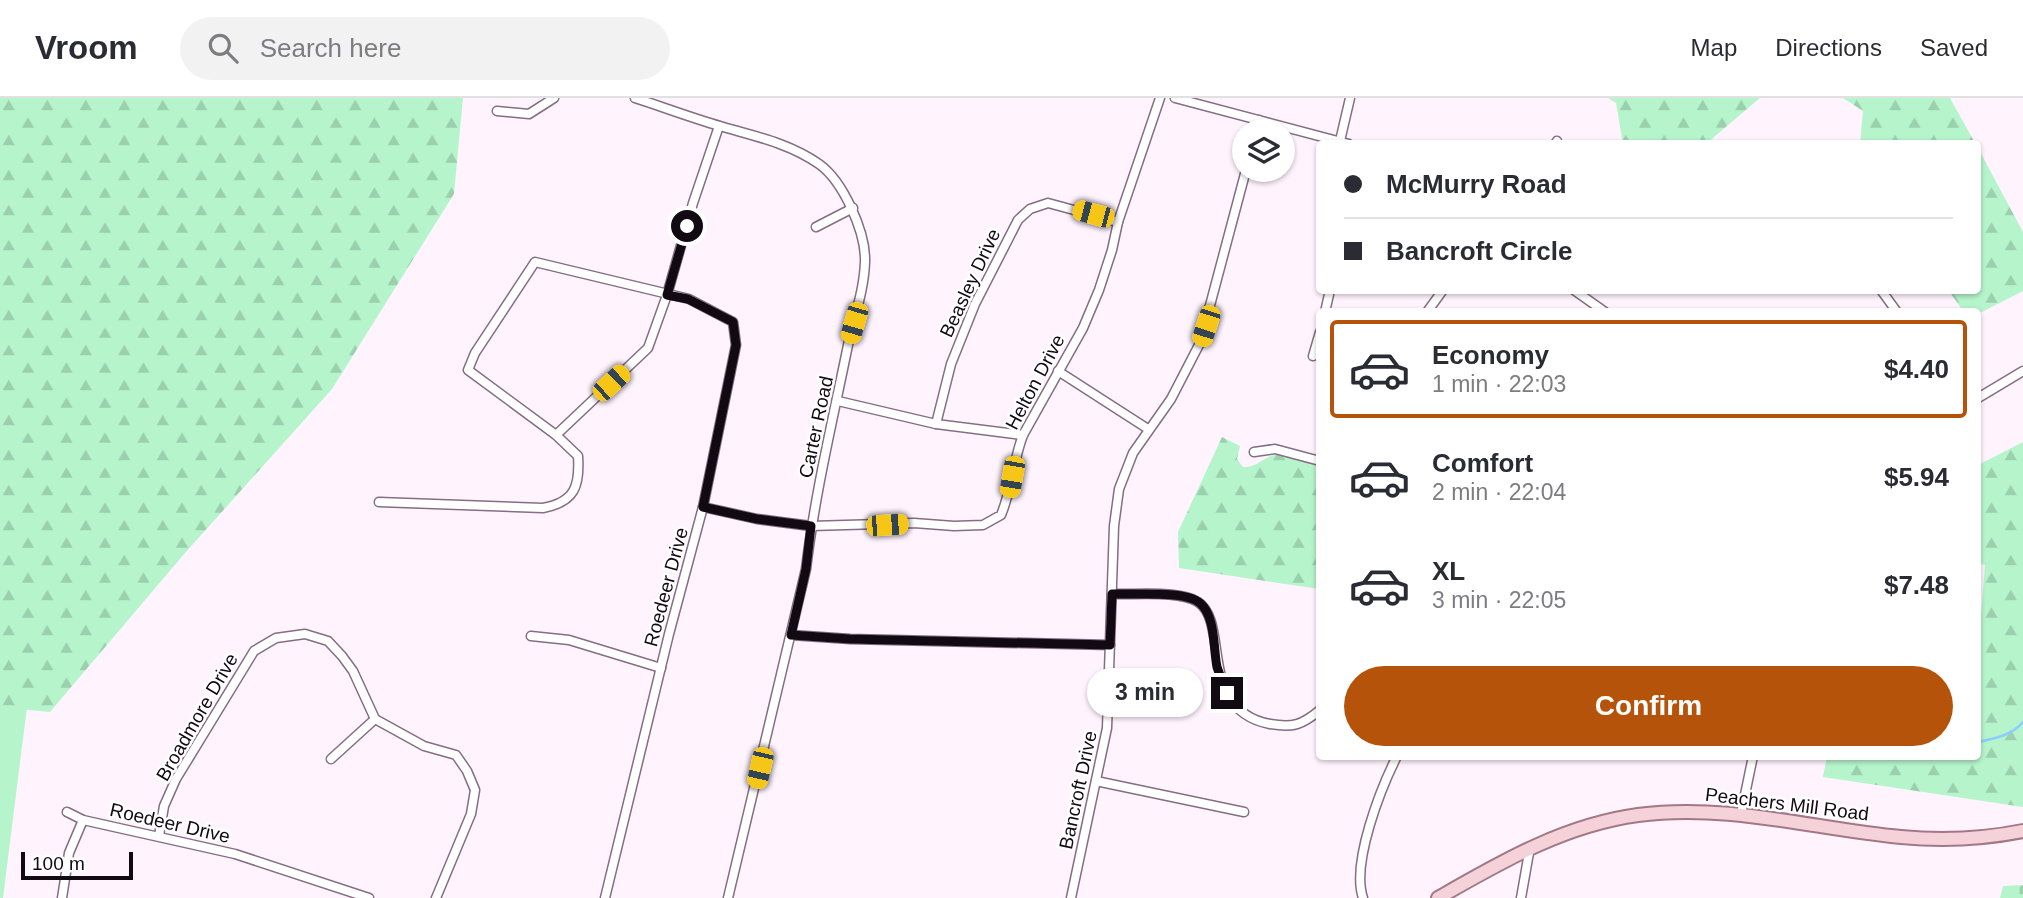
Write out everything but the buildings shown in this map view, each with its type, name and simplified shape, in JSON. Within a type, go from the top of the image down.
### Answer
[{"type":"main road","name":"Peachers Mill Road","points":[[1438,898],[1530,847],[1607,820],[1639,815],[1702,812],[1741,814],[1905,838],[1964,839],[2023,831]]},
{"type":"street","points":[[497,111],[529,114],[554,98]]},
{"type":"street","name":"Carter Road","points":[[635,98],[786,145],[821,164],[853,208],[865,259],[860,305],[849,341],[811,526],[806,569],[728,898]]},
{"type":"street","name":"Helton Drive","points":[[703,507],[757,519],[811,526],[914,523],[983,525],[1001,515],[1008,500],[1016,454],[1023,435],[1083,328],[1099,290],[1118,222],[1160,98]]},
{"type":"street","points":[[1175,98],[1255,119]]},
{"type":"street","points":[[1344,140],[1350,98]]},
{"type":"street","points":[[556,435],[648,348],[719,126]]},
{"type":"street","points":[[1295,129],[1336,140]]},
{"type":"street","name":"Bancroft Drive","points":[[1071,898],[1109,715],[1117,500],[1128,463],[1148,429],[1171,399],[1200,343],[1243,182]]},
{"type":"street","name":"Beasley Drive","points":[[936,424],[951,364],[975,304],[1018,220],[1030,209],[1048,203],[1118,222]]},
{"type":"street","points":[[816,227],[853,208]]},
{"type":"street","name":"Roedeer Drive","points":[[379,502],[543,508],[559,505],[571,495],[580,477],[578,456],[556,435],[468,370],[475,353],[535,262],[688,299],[733,322],[736,345],[703,507],[605,898]]},
{"type":"street","points":[[1580,294],[1599,308]]},
{"type":"street","points":[[1314,356],[1316,348]]},
{"type":"street","points":[[1058,371],[1148,429]]},
{"type":"street","points":[[1981,396],[2023,371]]},
{"type":"street","points":[[838,401],[936,424],[1023,435]]},
{"type":"street","points":[[1254,452],[1275,449],[1316,460]]},
{"type":"street","points":[[1112,594],[1163,595],[1200,603],[1208,615],[1217,666],[1227,693],[1239,708],[1261,722],[1286,727],[1306,722],[1316,713]]},
{"type":"street","name":"Broadmore Drive","points":[[159,836],[168,797],[205,729],[254,651],[276,638],[305,634],[328,641],[353,671],[375,719]]},
{"type":"street","points":[[791,635],[850,639],[1110,645]]},
{"type":"street","points":[[531,636],[569,640],[661,668]]},
{"type":"street","points":[[331,759],[375,719],[392,727],[405,738],[456,755],[475,790],[471,814],[436,898]]},
{"type":"street","points":[[1363,898],[1360,878],[1374,809],[1395,760]]},
{"type":"street","points":[[1741,814],[1752,760]]},
{"type":"street","points":[[1096,781],[1244,812]]},
{"type":"street","name":"Roedeer Drive","points":[[68,812],[83,820],[235,854],[369,898]]},
{"type":"street","points":[[62,898],[69,853],[83,820]]},
{"type":"street","points":[[1521,898],[1530,847]]},
{"type":"green space","points":[[0,98],[463,98],[454,194],[332,389],[185,553],[50,712],[0,707]]},
{"type":"green space","points":[[1608,98],[1760,98],[1711,140],[1622,140],[1616,103]]},
{"type":"green space","points":[[1843,98],[1950,98],[1973,140],[1860,140],[1863,111]]},
{"type":"green space","points":[[1981,154],[2023,232],[2023,291],[1981,312],[1981,308],[1961,308],[1951,294],[1981,294]]},
{"type":"green space","points":[[1222,437],[1240,446],[1237,459],[1243,467],[1280,455],[1316,465],[1316,589],[1179,568],[1178,532]]},
{"type":"green space","points":[[2023,442],[2023,807],[1823,777],[1826,760],[1981,760],[1981,615],[1985,565],[1981,564],[1981,463]]},
{"type":"green space","points":[[0,703],[27,707],[3,898],[0,898]]},
{"type":"green space","points":[[2023,885],[2023,898],[2000,898],[2003,886]]},
{"type":"waterway","points":[[1981,741],[2008,733],[2023,722]]},
{"type":"route","points":[[687,226],[667,295],[688,299],[733,322],[736,345],[703,507],[757,519],[811,526],[806,569],[791,635],[850,639],[1110,645],[1112,594],[1186,598],[1200,603],[1208,615],[1217,666],[1227,693]]}]
